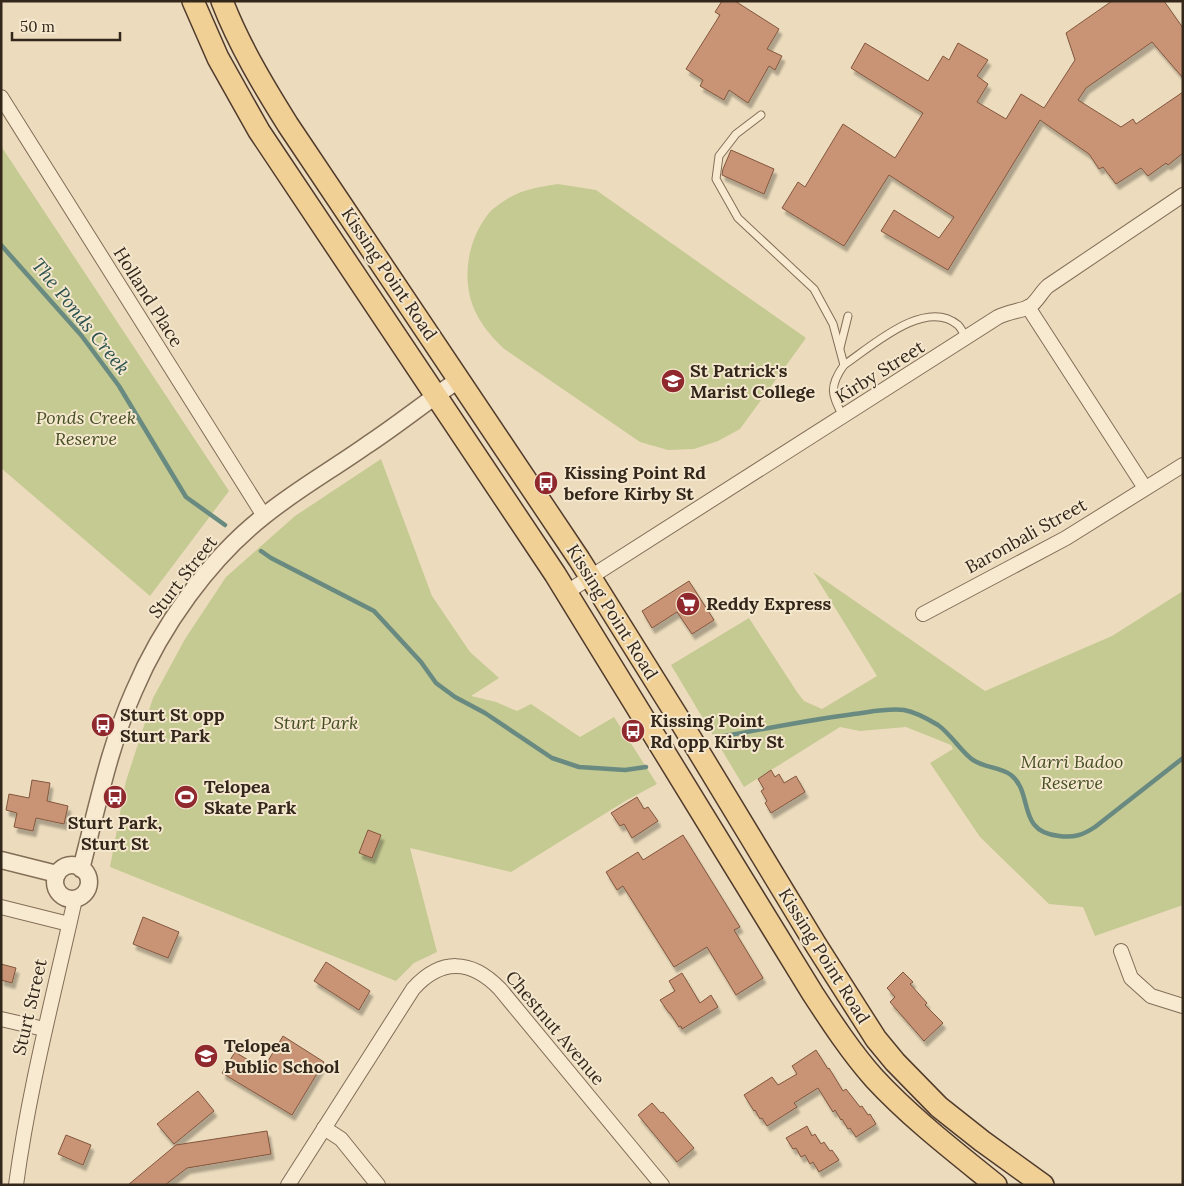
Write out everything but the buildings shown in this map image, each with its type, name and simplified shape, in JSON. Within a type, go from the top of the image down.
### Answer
[{"type":"main road","name":"Kissing Point Road","points":[[193,1],[218,58],[259,131],[567,592],[839,1034],[869,1071],[897,1101],[934,1135],[996,1185]]},
{"type":"main road","name":"Kissing Point Road","points":[[222,1],[246,55],[288,125],[460,379],[590,577],[680,719],[816,946],[876,1038],[895,1062],[939,1107],[1043,1185]]},
{"type":"street","name":"Holland Place","points":[[1,97],[264,516]]},
{"type":"street","name":"Kirby Street","points":[[567,592],[1005,314],[1028,307],[1048,286],[1183,195]]},
{"type":"street","points":[[1028,307],[1145,488]]},
{"type":"street","name":"Sturt Street","points":[[81,869],[101,792],[134,691],[150,656],[172,621],[208,571],[227,550],[264,516],[460,379]]},
{"type":"street","name":"Baronbali Street","points":[[923,614],[1066,538],[1183,465]]},
{"type":"street","points":[[1,860],[57,874]]},
{"type":"street","points":[[68,866],[77,866],[87,876],[88,886],[84,894],[75,899],[66,898],[58,892],[55,883],[57,874],[68,866]]},
{"type":"street","name":"Sturt Street","points":[[16,1185],[22,1141],[44,1029],[75,899]]},
{"type":"street","points":[[1,907],[69,924]]},
{"type":"street","points":[[1121,951],[1130,978],[1151,996],[1183,1006]]},
{"type":"street","name":"Chestnut Avenue","points":[[288,1185],[413,989],[428,975],[450,966],[472,968],[483,974],[500,989],[662,1185]]},
{"type":"street","points":[[1,1019],[44,1029]]},
{"type":"street","points":[[324,1128],[341,1139],[378,1185]]},
{"type":"lane","points":[[761,115],[736,134],[719,156],[716,178],[738,218],[814,289],[833,324],[844,365]]},
{"type":"lane","points":[[840,348],[848,316]]},
{"type":"lane","points":[[844,417],[835,402],[833,394],[834,382],[844,365],[893,331],[914,320],[931,317],[947,319],[959,326],[967,339]]},
{"type":"green space","name":"Ponds Creek Reserve","points":[[1,146],[229,491],[150,596],[1,468]]},
{"type":"green space","points":[[558,184],[596,190],[806,338],[740,429],[718,441],[694,449],[668,450],[640,442],[503,348],[484,326],[475,311],[468,286],[468,260],[476,235],[489,213],[502,202],[519,193]]},
{"type":"green space","name":"Sturt Park","points":[[381,459],[432,596],[470,652],[499,678],[471,696],[496,702],[517,711],[531,704],[580,737],[614,717],[657,784],[627,800],[511,872],[410,848],[437,952],[414,963],[396,981],[110,867],[126,781],[153,698],[185,639],[226,577],[295,516]]},
{"type":"green space","name":"Marri Badoo Reserve","points":[[813,572],[985,691],[1112,636],[1183,591],[1183,905],[1095,936],[1083,907],[1049,904],[980,837],[930,763],[953,749],[951,745],[906,727],[860,731],[840,727],[744,787],[671,665],[749,618],[804,701],[822,709],[877,676]]},
{"type":"waterway","name":"The Ponds Creek","points":[[1,245],[81,335],[119,386],[186,497],[225,525]]},
{"type":"waterway","name":"The Ponds Creek","points":[[261,551],[374,611],[421,662],[436,683],[552,758],[579,767],[625,770],[646,767]]},
{"type":"waterway","name":"The Ponds Creek","points":[[719,737],[873,711],[908,711],[938,725],[973,760],[1011,775],[1018,783],[1031,820],[1046,833],[1064,837],[1078,835],[1095,827],[1183,758]]},
{"type":"place","name":"St Patrick's Marist College","points":[[673,381]]},
{"type":"place","name":"Kissing Point Rd before Kirby St","points":[[546,483]]},
{"type":"place","name":"Reddy Express","points":[[688,604]]},
{"type":"place","name":"Sturt St opp Sturt Park","points":[[103,725]]},
{"type":"place","name":"Kissing Point Rd opp Kirby St","points":[[633,731]]},
{"type":"place","name":"Sturt Park, Sturt St","points":[[115,797]]},
{"type":"place","name":"Telopea Skate Park","points":[[186,797]]},
{"type":"place","name":"Telopea Public School","points":[[206,1056]]}]
